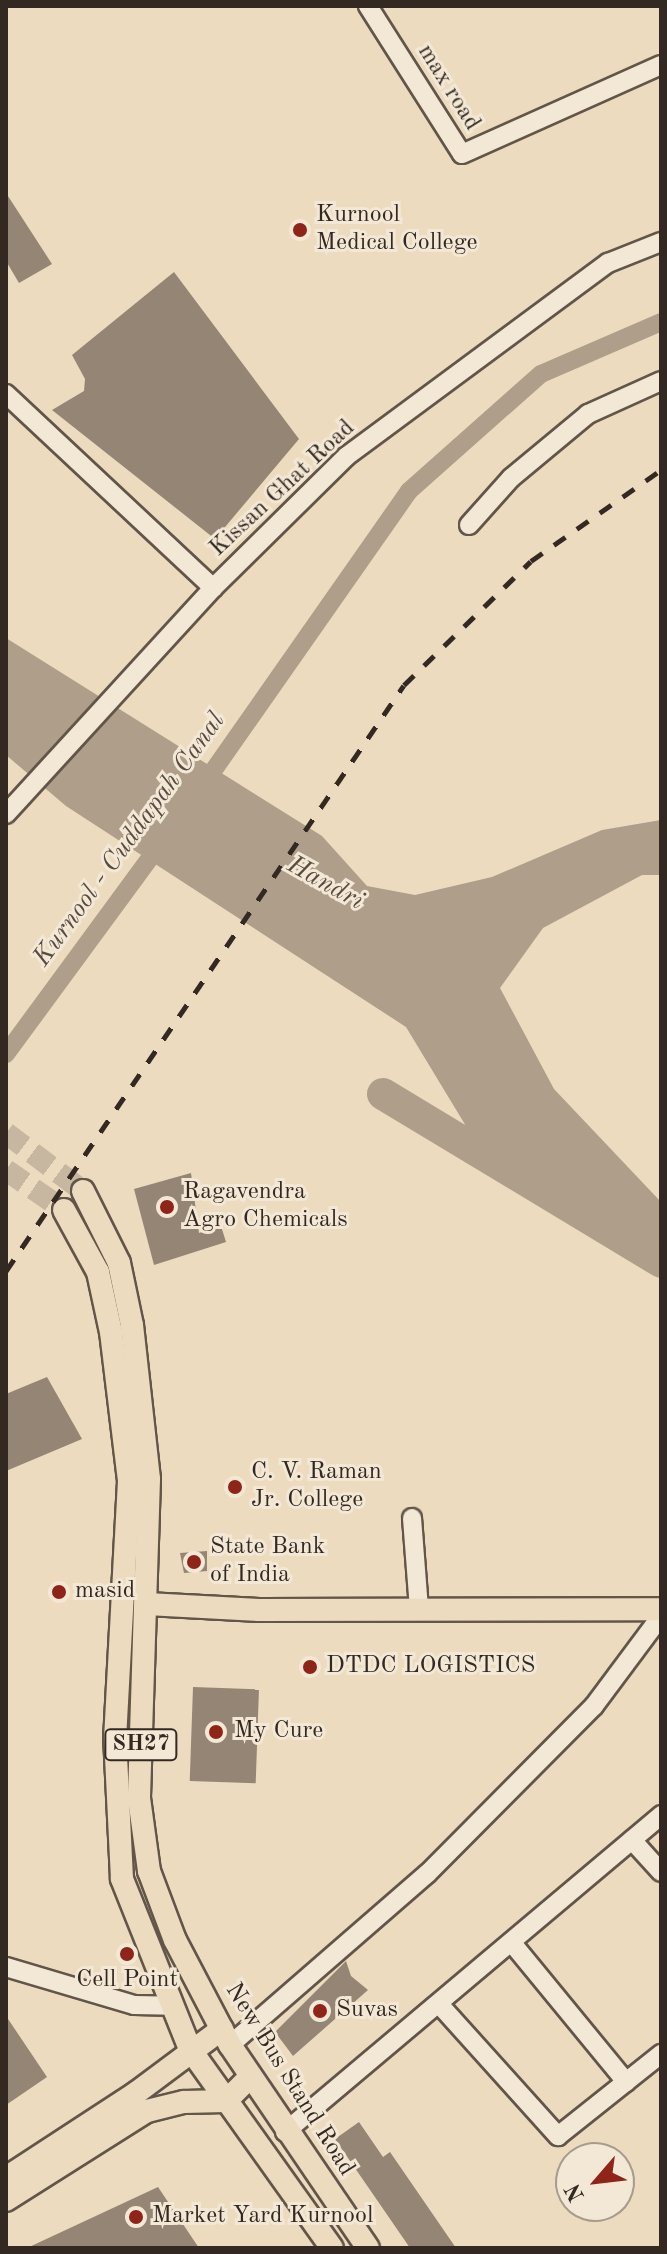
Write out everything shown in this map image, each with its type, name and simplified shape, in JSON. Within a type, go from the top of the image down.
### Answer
[{"type":"main road","name":"New Bus Stand Road","points":[[83,1191],[119,1263],[132,1325],[149,1479],[139,1798],[149,1871],[175,1940],[226,2037],[285,2132],[368,2248]]},
{"type":"main road","name":"SH27","points":[[64,1210],[98,1272],[111,1332],[129,1481],[115,1736],[122,1879],[190,2049],[332,2248]]},
{"type":"main road","points":[[147,1604],[259,1610],[661,1609]]},
{"type":"main road","points":[[6,2178],[136,2093],[190,2049],[226,2037]]},
{"type":"main road","points":[[6,2200],[147,2111],[184,2102],[226,2101],[250,2077]]},
{"type":"street","name":"max road","points":[[368,6],[462,154],[661,65]]},
{"type":"street","name":"Kissan Ghat Road","points":[[6,394],[213,588],[347,456],[608,263],[661,242]]},
{"type":"street","points":[[469,525],[511,478],[588,414],[661,381]]},
{"type":"street","points":[[6,814],[213,588]]},
{"type":"street","points":[[412,1518],[419,1609]]},
{"type":"street","points":[[122,1598],[147,1604]]},
{"type":"street","points":[[226,2037],[427,1874],[594,1706],[661,1616]]},
{"type":"street","points":[[285,2132],[661,1815]]},
{"type":"street","points":[[632,1840],[661,1872]]},
{"type":"street","points":[[512,1943],[626,2082]]},
{"type":"street","points":[[6,1967],[134,2005],[173,2006]]},
{"type":"street","points":[[439,2004],[558,2136],[661,2054]]},
{"type":"water","name":"Handri","points":[[6,638],[322,836],[367,886],[415,895],[492,877],[602,830],[661,820],[661,875],[642,875],[543,928],[500,988],[554,1089],[661,1202],[661,1271],[475,1141],[406,1027],[66,806],[6,755]]},
{"type":"building","points":[[6,193],[52,264],[19,283],[6,261]]},
{"type":"building","points":[[174,272],[299,439],[215,539],[52,410],[84,391],[85,379],[72,355]]},
{"type":"building","name":"Ragavendra Agro Chemicals","points":[[191,1173],[199,1233],[221,1226],[226,1242],[154,1265],[134,1189]]},
{"type":"building","points":[[47,1377],[82,1439],[6,1471],[6,1394]]},
{"type":"building","name":"State Bank of India","points":[[207,1551],[207,1571],[184,1573],[180,1553]]},
{"type":"building","name":"My Cure","points":[[193,1687],[259,1689],[256,1783],[190,1781]]},
{"type":"building","name":"Suvas","points":[[346,1961],[351,1976],[368,1990],[293,2056],[275,2032]]},
{"type":"building","points":[[6,2016],[47,2077],[6,2105]]},
{"type":"building","points":[[359,2122],[383,2157],[390,2152],[456,2248],[410,2248],[335,2139]]},
{"type":"building","name":"Market Yard Kurnool","points":[[158,2187],[199,2248],[27,2248]]},
{"type":"waterway","points":[[199,791],[409,491],[541,374],[661,322]]},
{"type":"waterway","name":"Kurnool - Cuddapah Canal","points":[[6,1054],[163,840]]},
{"type":"waterway","points":[[383,1094],[661,1262]]},
{"type":"tunnel","points":[[6,1133],[83,1191]]},
{"type":"tunnel","points":[[6,1170],[64,1210]]},
{"type":"railway","points":[[6,1271],[404,685],[531,561],[661,470]]},
{"type":"place","name":"Kurnool Medical College","points":[[300,230]]},
{"type":"place","name":"Ragavendra Agro Chemicals","points":[[167,1207]]},
{"type":"place","name":"C. V. Raman Jr. College","points":[[235,1487]]},
{"type":"place","name":"State Bank of India","points":[[194,1562]]},
{"type":"place","name":"masid","points":[[59,1592]]},
{"type":"place","name":"DTDC LOGISTICS","points":[[310,1667]]},
{"type":"place","name":"My Cure","points":[[216,1732]]},
{"type":"place","name":"Cell Point","points":[[127,1954]]},
{"type":"place","name":"Suvas","points":[[320,2011]]},
{"type":"place","name":"Market Yard Kurnool","points":[[136,2217]]}]
